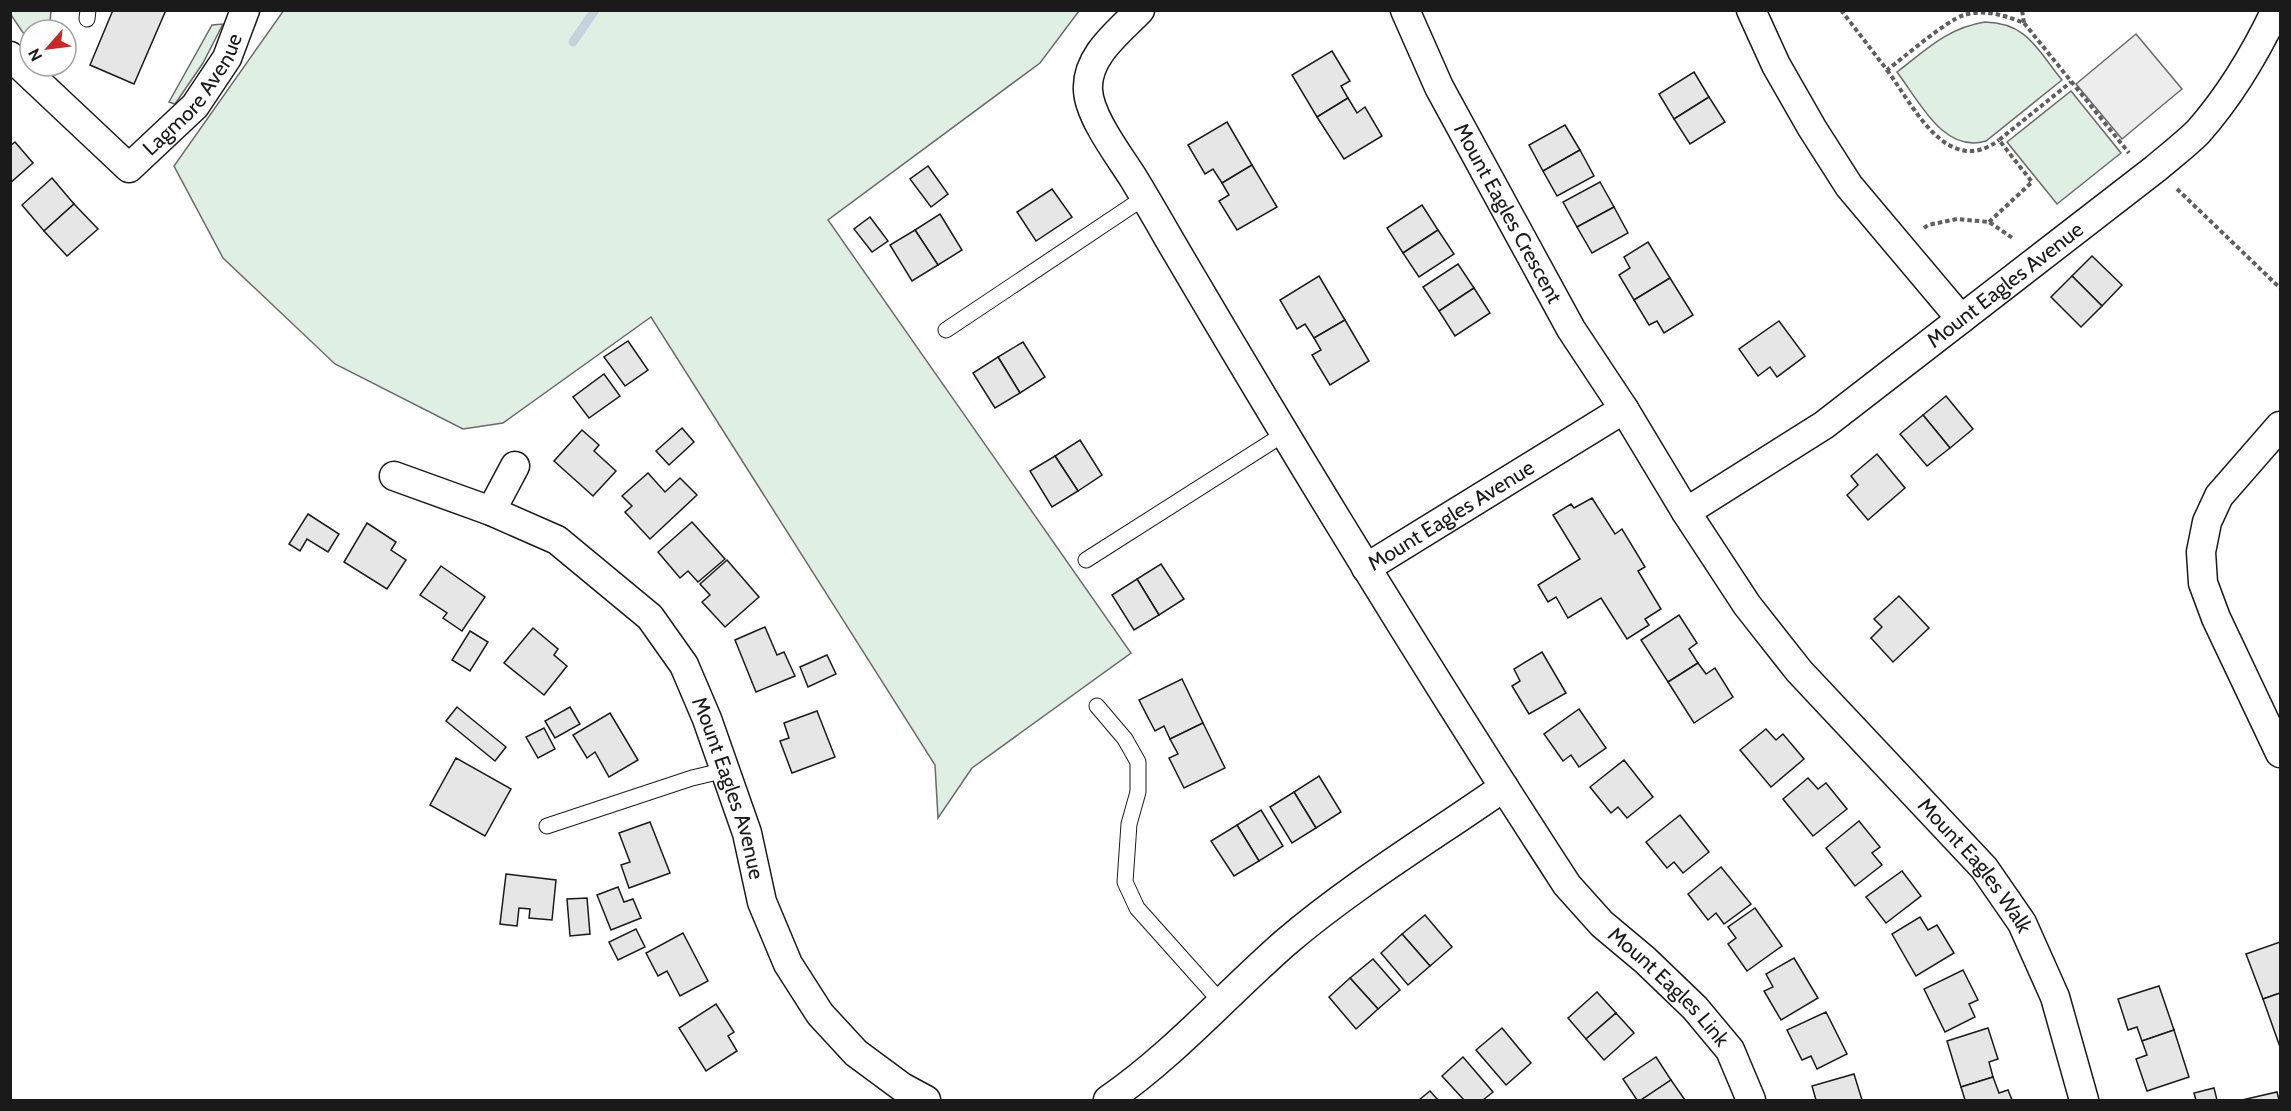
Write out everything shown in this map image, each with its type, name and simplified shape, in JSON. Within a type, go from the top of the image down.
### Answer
[{"type":"street","name":"Lagmore Avenue","points":[[10,56],[129,168],[195,106],[227,58],[245,10]]},
{"type":"street","points":[[1140,10],[1102,49],[1092,67],[1088,90],[1097,120],[1366,568]]},
{"type":"street","name":"Mount Eagles Crescent","points":[[1405,10],[1439,87],[1571,329],[1624,409]]},
{"type":"street","points":[[1751,10],[1776,65],[1849,186],[1960,319]]},
{"type":"street","name":"Mount Eagles Avenue","points":[[1686,512],[1824,425],[2156,169],[2197,133],[2226,97],[2255,53],[2276,10]]},
{"type":"street","points":[[1624,409],[1686,512]]},
{"type":"street","name":"Mount Eagles Avenue","points":[[1568,885],[1366,568],[1624,409]]},
{"type":"street","points":[[2280,426],[2219,496],[2207,522],[2201,552],[2203,583],[2216,618],[2280,753]]},
{"type":"street","points":[[491,511],[515,466]]},
{"type":"street","name":"Mount Eagles Avenue","points":[[394,476],[491,511],[557,540],[650,617],[684,665],[726,770],[747,833],[762,902],[788,964],[820,1014],[856,1053],[902,1087],[926,1101]]},
{"type":"street","name":"Mount Eagles Walk","points":[[1686,512],[1747,604],[1799,671],[1984,868],[2022,923],[2055,997],[2084,1101]]},
{"type":"street","points":[[1108,1101],[1155,1066],[1221,1002],[1287,942],[1323,913],[1504,787]]},
{"type":"street","name":"Mount Eagles Link","points":[[1568,885],[1602,924],[1645,960],[1695,1008],[1730,1050],[1752,1101]]},
{"type":"lane","points":[[946,330],[1145,197]]},
{"type":"lane","points":[[1086,560],[1284,434]]},
{"type":"lane","points":[[1097,706],[1125,739],[1138,762],[1138,792],[1129,824],[1125,882],[1137,908],[1221,1002]]},
{"type":"lane","points":[[546,826],[692,778],[726,770]]},
{"type":"path","points":[[1841,10],[1932,132],[1945,144],[1959,151],[1974,152],[1988,148],[2071,82]]},
{"type":"path","points":[[2022,10],[2024,23],[2134,159],[2156,169],[2280,288]]},
{"type":"path","points":[[1887,70],[1962,15],[1981,12],[2005,16],[2024,23]]},
{"type":"path","points":[[1989,222],[2032,182],[1999,140]]},
{"type":"path","points":[[1900,247],[1928,225],[1957,219],[1989,222],[2014,238],[2036,260]]},
{"type":"green space","points":[[284,10],[1079,11],[1040,63],[828,220],[1131,653],[972,768],[938,818],[935,765],[651,317],[503,423],[463,429],[335,364],[223,258],[174,166]]},
{"type":"green space","points":[[10,11],[51,11],[50,18],[18,18],[18,25]]},
{"type":"green space","points":[[1985,22],[2012,27],[2022,33],[2038,49],[2062,80],[1986,141],[1971,143],[1957,140],[1945,133],[1924,110],[1897,72],[1948,35],[1959,29]]},
{"type":"green space","points":[[223,24],[203,63],[175,104],[169,102],[212,25]]},
{"type":"green space","points":[[2071,91],[2121,153],[2057,204],[2007,142]]},
{"type":"shaded area","points":[[2136,34],[2182,89],[2122,139],[2076,84]]},
{"type":"building","points":[[113,10],[166,10],[134,84],[90,65]]},
{"type":"building","points":[[1332,51],[1350,81],[1341,86],[1348,98],[1317,117],[1292,75]]},
{"type":"building","points":[[1694,72],[1709,97],[1674,119],[1659,94]]},
{"type":"building","points":[[1709,97],[1725,122],[1690,144],[1674,119]]},
{"type":"building","points":[[1348,98],[1357,113],[1365,107],[1382,136],[1344,159],[1317,117]]},
{"type":"building","points":[[1227,122],[1252,165],[1222,183],[1213,169],[1205,174],[1188,145]]},
{"type":"building","points":[[1565,125],[1580,150],[1543,171],[1529,145]]},
{"type":"building","points":[[15,142],[33,163],[10,183],[10,146]]},
{"type":"building","points":[[1580,150],[1594,176],[1557,196],[1543,171]]},
{"type":"building","points":[[1252,165],[1277,207],[1237,230],[1219,201],[1229,195],[1222,183]]},
{"type":"building","points":[[928,166],[948,194],[931,207],[910,179]]},
{"type":"building","points":[[52,178],[74,204],[44,231],[22,205]]},
{"type":"building","points":[[1600,182],[1614,207],[1577,227],[1563,202]]},
{"type":"building","points":[[1052,189],[1072,217],[1036,241],[1017,212]]},
{"type":"building","points":[[74,204],[98,229],[67,256],[44,231]]},
{"type":"building","points":[[1422,205],[1438,230],[1403,253],[1387,228]]},
{"type":"building","points":[[1614,207],[1628,233],[1592,253],[1577,227]]},
{"type":"building","points":[[940,214],[962,250],[938,265],[915,230]]},
{"type":"building","points":[[870,217],[888,241],[872,252],[854,229]]},
{"type":"building","points":[[915,230],[938,265],[912,281],[890,245]]},
{"type":"building","points":[[1438,230],[1454,254],[1419,277],[1403,253]]},
{"type":"building","points":[[1648,242],[1670,278],[1634,300],[1619,275],[1630,268],[1624,257]]},
{"type":"building","points":[[2092,256],[2122,285],[2102,306],[2072,276]]},
{"type":"building","points":[[1458,264],[1474,288],[1439,311],[1423,287]]},
{"type":"building","points":[[1319,276],[1345,320],[1314,338],[1305,324],[1297,329],[1280,300]]},
{"type":"building","points":[[2072,276],[2102,306],[2081,327],[2051,297]]},
{"type":"building","points":[[1670,278],[1693,315],[1664,333],[1657,321],[1649,325],[1634,300]]},
{"type":"building","points":[[1474,288],[1490,313],[1455,336],[1439,311]]},
{"type":"building","points":[[1345,320],[1369,361],[1330,385],[1312,355],[1321,350],[1314,338]]},
{"type":"building","points":[[1779,321],[1805,356],[1777,377],[1770,367],[1758,376],[1739,349]]},
{"type":"building","points":[[628,341],[648,370],[625,386],[604,357]]},
{"type":"building","points":[[1023,342],[1045,377],[1020,393],[998,357]]},
{"type":"building","points":[[998,357],[1020,393],[995,408],[973,373]]},
{"type":"building","points":[[604,374],[620,396],[589,418],[573,397]]},
{"type":"building","points":[[1946,396],[1973,429],[1950,448],[1923,415]]},
{"type":"building","points":[[1923,415],[1950,448],[1927,466],[1900,434]]},
{"type":"building","points":[[682,428],[694,442],[669,465],[656,451]]},
{"type":"building","points":[[582,430],[599,445],[594,451],[616,471],[593,496],[554,461]]},
{"type":"building","points":[[1080,440],[1102,475],[1078,491],[1055,456]]},
{"type":"building","points":[[1877,454],[1905,488],[1868,520],[1847,495],[1858,485],[1851,476]]},
{"type":"building","points":[[1055,456],[1078,491],[1052,507],[1030,471]]},
{"type":"building","points":[[648,473],[665,492],[680,478],[697,495],[650,539],[625,512],[632,506],[622,496]]},
{"type":"building","points":[[1592,498],[1615,534],[1622,529],[1645,567],[1638,571],[1661,609],[1645,619],[1649,625],[1627,639],[1601,598],[1568,618],[1556,597],[1548,602],[1538,585],[1580,559],[1553,515],[1571,504],[1574,508]]},
{"type":"building","points":[[308,514],[339,534],[328,552],[307,539],[300,551],[289,544]]},
{"type":"building","points":[[692,522],[725,559],[698,582],[688,571],[680,578],[658,552]]},
{"type":"building","points":[[367,523],[396,542],[391,550],[406,560],[387,589],[344,562]]},
{"type":"building","points":[[727,560],[759,597],[725,627],[702,602],[710,595],[700,584]]},
{"type":"building","points":[[1161,564],[1184,599],[1159,615],[1137,579]]},
{"type":"building","points":[[441,566],[485,597],[462,631],[443,618],[447,613],[420,595]]},
{"type":"building","points":[[1137,579],[1159,615],[1134,630],[1112,595]]},
{"type":"building","points":[[1899,596],[1929,628],[1893,662],[1871,638],[1882,627],[1874,619]]},
{"type":"building","points":[[1679,615],[1697,643],[1689,649],[1698,663],[1668,682],[1641,640]]},
{"type":"building","points":[[765,627],[777,655],[784,652],[795,676],[756,692],[735,640]]},
{"type":"building","points":[[533,628],[558,649],[554,655],[567,666],[544,695],[504,663]]},
{"type":"building","points":[[470,631],[488,642],[470,671],[452,660]]},
{"type":"building","points":[[1542,652],[1566,693],[1529,714],[1512,686],[1520,681],[1514,669]]},
{"type":"building","points":[[827,655],[836,674],[808,687],[800,667]]},
{"type":"building","points":[[1698,663],[1706,674],[1715,668],[1733,697],[1694,723],[1668,682]]},
{"type":"building","points":[[1182,679],[1203,723],[1170,739],[1164,726],[1155,731],[1139,700]]},
{"type":"building","points":[[457,707],[506,747],[495,761],[446,721]]},
{"type":"building","points":[[570,707],[580,724],[555,738],[545,721]]},
{"type":"building","points":[[1579,709],[1606,748],[1579,767],[1571,755],[1563,761],[1544,734]]},
{"type":"building","points":[[817,711],[835,757],[792,773],[780,741],[789,738],[784,723]]},
{"type":"building","points":[[610,713],[638,760],[609,777],[595,752],[587,758],[573,735]]},
{"type":"building","points":[[1203,723],[1225,768],[1184,788],[1169,758],[1178,754],[1170,739]]},
{"type":"building","points":[[544,728],[555,749],[538,758],[526,737]]},
{"type":"building","points":[[1766,729],[1776,740],[1783,734],[1804,759],[1771,787],[1740,750]]},
{"type":"building","points":[[456,758],[511,789],[485,836],[430,805]]},
{"type":"building","points":[[1624,760],[1653,797],[1627,818],[1618,807],[1611,813],[1590,787]]},
{"type":"building","points":[[1319,776],[1341,812],[1316,828],[1294,792]]},
{"type":"building","points":[[1808,778],[1818,789],[1826,783],[1847,809],[1813,836],[1783,799]]},
{"type":"building","points":[[1294,792],[1316,828],[1292,843],[1270,807]]},
{"type":"building","points":[[1261,810],[1283,846],[1259,861],[1237,825]]},
{"type":"building","points":[[1680,815],[1709,852],[1683,873],[1674,862],[1667,868],[1646,842]]},
{"type":"building","points":[[1859,821],[1880,847],[1872,853],[1882,865],[1855,886],[1826,848]]},
{"type":"building","points":[[650,822],[670,873],[629,888],[621,865],[630,862],[619,833]]},
{"type":"building","points":[[1237,825],[1259,861],[1234,876],[1211,841]]},
{"type":"building","points":[[1721,867],[1751,904],[1724,924],[1716,913],[1708,920],[1688,894]]},
{"type":"building","points":[[1902,871],[1921,896],[1886,923],[1866,897]]},
{"type":"building","points":[[506,874],[556,880],[552,920],[529,918],[530,909],[519,908],[517,926],[500,924]]},
{"type":"building","points":[[618,887],[624,902],[633,899],[641,918],[611,930],[597,895]]},
{"type":"building","points":[[587,898],[590,934],[570,936],[567,899]]},
{"type":"building","points":[[1755,908],[1782,946],[1747,971],[1728,944],[1736,938],[1728,927]]},
{"type":"building","points":[[1425,915],[1452,947],[1430,966],[1402,934]]},
{"type":"building","points":[[1920,917],[1928,930],[1937,925],[1954,953],[1916,976],[1892,934]]},
{"type":"building","points":[[636,929],[645,947],[618,960],[609,942]]},
{"type":"building","points":[[683,933],[708,981],[680,996],[667,971],[658,976],[646,953]]},
{"type":"building","points":[[1402,934],[1430,966],[1408,985],[1381,953]]},
{"type":"building","points":[[2280,942],[2280,993],[2263,999],[2246,954]]},
{"type":"building","points":[[1794,958],[1818,998],[1781,1020],[1764,991],[1773,987],[1766,974]]},
{"type":"building","points":[[1373,959],[1400,990],[1378,1009],[1350,978]]},
{"type":"building","points":[[1963,970],[1978,1000],[1969,1004],[1975,1017],[1945,1032],[1924,989]]},
{"type":"building","points":[[1350,978],[1378,1009],[1356,1029],[1329,997]]},
{"type":"building","points":[[2159,986],[2174,1030],[2142,1041],[2137,1027],[2128,1030],[2118,999]]},
{"type":"building","points":[[1597,992],[1616,1013],[1586,1039],[1568,1018]]},
{"type":"building","points":[[2280,993],[2280,1047],[2263,999]]},
{"type":"building","points":[[716,1004],[734,1032],[728,1036],[737,1051],[706,1071],[679,1028]]},
{"type":"building","points":[[1826,1012],[1847,1054],[1817,1069],[1811,1056],[1802,1060],[1787,1030]]},
{"type":"building","points":[[1616,1013],[1634,1033],[1604,1060],[1586,1039]]},
{"type":"building","points":[[1502,1028],[1531,1063],[1506,1085],[1476,1050]]},
{"type":"building","points":[[1988,1028],[1998,1059],[1989,1062],[1993,1077],[1961,1087],[1947,1041]]},
{"type":"building","points":[[2174,1030],[2189,1077],[2147,1091],[2136,1059],[2147,1055],[2142,1041]]},
{"type":"building","points":[[1463,1057],[1493,1092],[1483,1100],[1464,1100],[1442,1076]]},
{"type":"building","points":[[1656,1057],[1671,1080],[1641,1100],[1637,1100],[1623,1079]]},
{"type":"building","points":[[1854,1074],[1862,1100],[1816,1100],[1812,1086]]},
{"type":"building","points":[[1993,1077],[1999,1093],[2008,1090],[2012,1100],[1965,1100],[1961,1087]]},
{"type":"building","points":[[1671,1080],[1685,1100],[1641,1100]]},
{"type":"building","points":[[2214,1088],[2217,1100],[2196,1100],[2194,1093]]},
{"type":"building","points":[[1430,1091],[1438,1100],[1419,1100]]},
{"type":"building","points":[[2277,1092],[2279,1100],[2242,1100]]},
{"type":"waterway","points":[[573,42],[595,10]]}]
